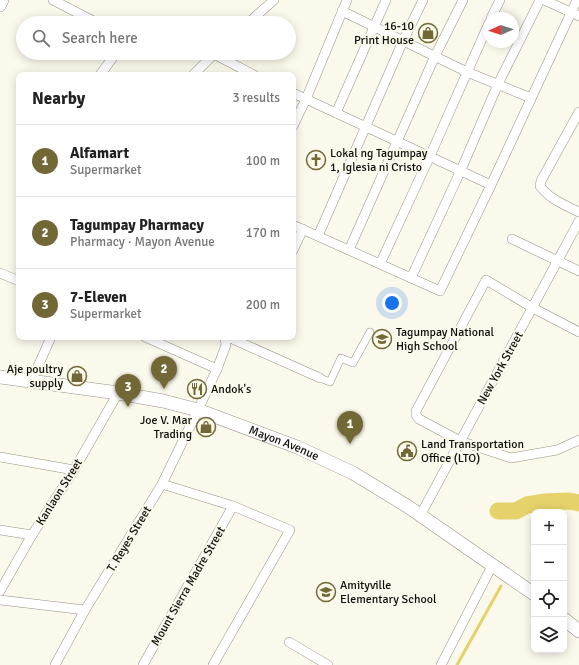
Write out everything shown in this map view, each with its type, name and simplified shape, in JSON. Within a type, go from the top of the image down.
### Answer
[{"type":"main road","name":"Mayon Avenue","points":[[0,377],[118,393],[163,401],[198,410],[318,456],[353,473],[420,514],[531,592]]},
{"type":"main road","points":[[567,621],[579,631]]},
{"type":"street","points":[[0,6],[3,0]]},
{"type":"street","points":[[53,0],[84,16]]},
{"type":"street","points":[[256,16],[274,0]]},
{"type":"street","points":[[296,120],[347,0]]},
{"type":"street","points":[[336,113],[386,0]]},
{"type":"street","points":[[318,236],[403,41],[423,0]]},
{"type":"street","points":[[349,250],[435,56],[463,0]]},
{"type":"street","points":[[495,12],[500,0]]},
{"type":"street","points":[[411,278],[461,170],[498,84],[540,0]]},
{"type":"street","points":[[544,0],[575,14]]},
{"type":"street","points":[[296,226],[440,291],[531,98],[575,14],[577,0]]},
{"type":"street","points":[[342,11],[467,72],[531,98]]},
{"type":"street","points":[[380,264],[483,37]]},
{"type":"street","points":[[102,72],[111,60]]},
{"type":"street","points":[[196,72],[209,60]]},
{"type":"street","points":[[223,60],[239,72]]},
{"type":"street","points":[[296,94],[491,185]]},
{"type":"street","points":[[579,112],[541,181],[540,186],[550,196],[562,204],[579,212]]},
{"type":"street","name":"New York Street","points":[[420,514],[579,221]]},
{"type":"street","points":[[296,244],[303,229]]},
{"type":"street","points":[[512,239],[579,271]]},
{"type":"street","points":[[0,273],[16,280]]},
{"type":"street","points":[[579,332],[533,308],[486,280],[416,411],[416,415],[419,419],[460,441],[511,458],[557,450],[579,440]]},
{"type":"street","points":[[232,340],[330,382],[341,358],[353,363],[370,332]]},
{"type":"street","points":[[31,382],[50,340]]},
{"type":"street","points":[[152,340],[217,369]]},
{"type":"street","name":"T. Reyes Street","points":[[55,665],[85,610],[162,484],[230,340]]},
{"type":"street","name":"Kanlaon Street","points":[[0,591],[32,535],[74,470],[118,393]]},
{"type":"street","points":[[0,457],[74,470]]},
{"type":"street","points":[[162,484],[233,506],[290,530],[213,665]]},
{"type":"street","name":"Mount Sierra Madre Street","points":[[144,665],[233,506]]},
{"type":"street","points":[[0,530],[32,535]]},
{"type":"street","points":[[441,665],[493,564]]},
{"type":"street","points":[[0,600],[85,610]]},
{"type":"street","points":[[289,642],[328,665]]},
{"type":"waterway","points":[[498,511],[516,511],[527,505],[545,502],[569,501],[579,503]]},
{"type":"waterway","points":[[457,665],[501,586]]},
{"type":"place","name":"16-10 Print House","points":[[428,33]]},
{"type":"place","name":"Lokal ng Tagumpay 1, Iglesia ni Cristo","points":[[316,160]]},
{"type":"place","name":"Tagumpay National High School","points":[[382,339]]},
{"type":"place","name":"Aje poultry supply","points":[[77,376]]},
{"type":"place","name":"Tagumpay Pharmacy","points":[[164,389]]},
{"type":"place","name":"Andok's","points":[[197,389]]},
{"type":"place","name":"7-Eleven","points":[[128,407]]},
{"type":"place","name":"Joe V. Mar Trading","points":[[206,427]]},
{"type":"place","name":"Alfamart","points":[[350,444]]},
{"type":"place","name":"Land Transportation Office (LTO)","points":[[407,451]]},
{"type":"place","name":"Amityville Elementary School","points":[[326,592]]}]
